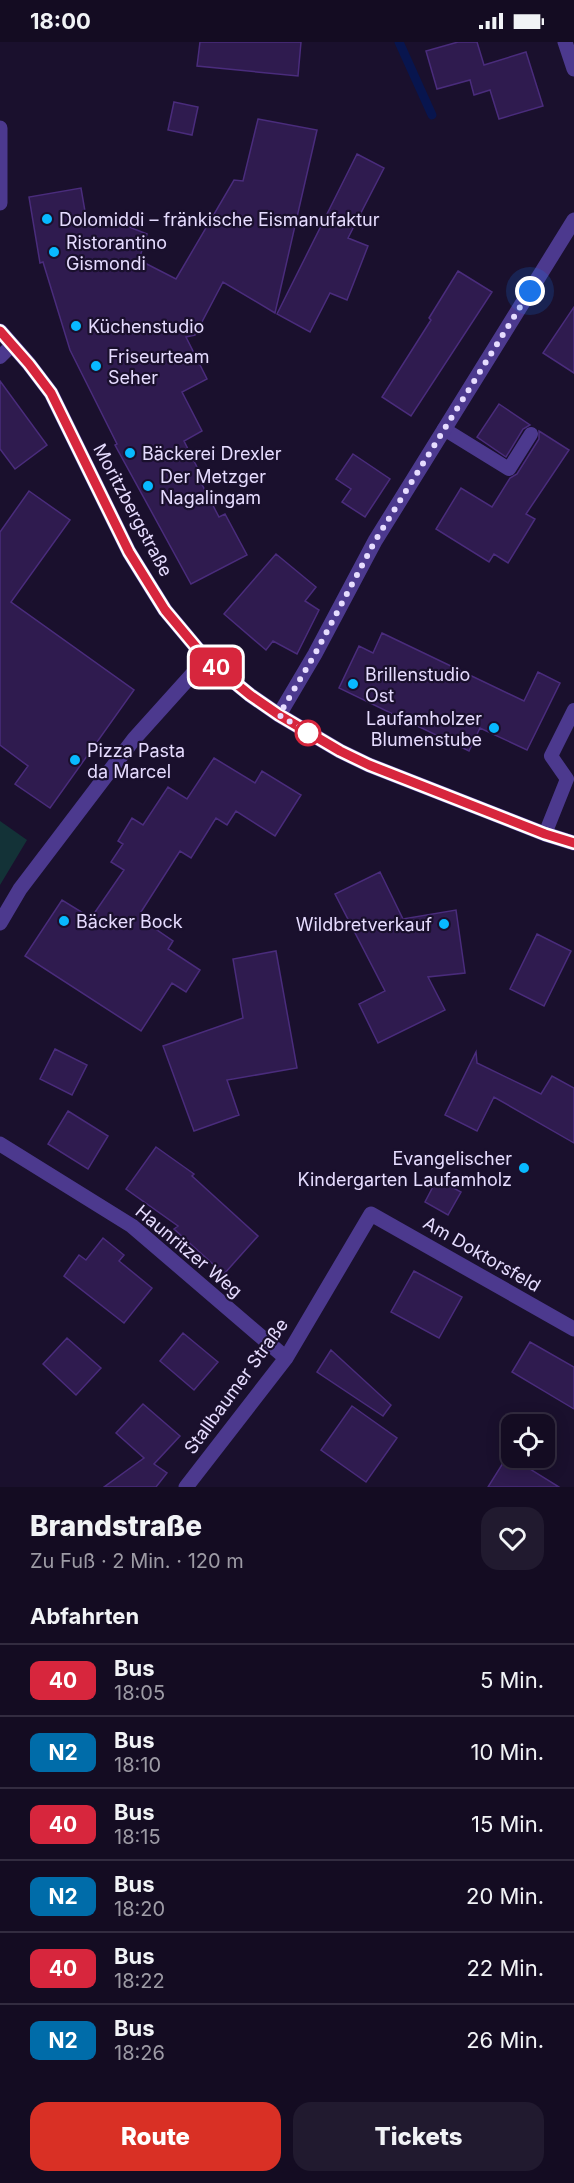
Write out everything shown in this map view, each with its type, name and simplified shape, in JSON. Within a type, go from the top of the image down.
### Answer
[{"type":"street","points":[[566,42],[574,69]]},
{"type":"street","points":[[0,128],[0,203]]},
{"type":"street","points":[[279,715],[315,654],[375,541],[574,220]]},
{"type":"street","name":"Moritzbergstraße","points":[[0,331],[51,393],[129,552],[165,610],[206,659],[279,715],[369,765],[545,834],[574,843]]},
{"type":"street","points":[[0,923],[20,889],[134,739],[206,659]]},
{"type":"street","name":"Haunritzer Weg","points":[[0,1144],[132,1226],[286,1358]]},
{"type":"street","name":"Stallbaumer Straße","points":[[186,1487],[286,1358],[371,1214]]},
{"type":"street","name":"Am Doktorsfeld","points":[[371,1214],[574,1329]]},
{"type":"lane","points":[[0,357],[12,345]]},
{"type":"lane","points":[[444,429],[509,469],[531,434]]},
{"type":"lane","points":[[545,834],[567,779],[551,756],[574,711]]},
{"type":"green space","points":[[0,821],[27,840],[0,885]]},
{"type":"building","points":[[200,42],[301,42],[298,76],[197,66]]},
{"type":"building","points":[[458,42],[477,42],[484,65],[526,52],[543,106],[499,119],[490,90],[474,95],[470,80],[437,89],[426,51]]},
{"type":"building","points":[[174,102],[198,107],[192,135],[168,130]]},
{"type":"building","points":[[258,119],[317,130],[275,313],[223,282],[195,335],[186,337],[207,379],[182,392],[202,431],[184,441],[200,473],[197,475],[219,517],[225,514],[247,555],[191,584],[115,445],[117,444],[70,350],[43,262],[40,263],[29,197],[81,188],[87,223],[109,219],[147,234],[139,260],[176,279],[234,180],[243,181]]},
{"type":"building","points":[[357,154],[384,168],[348,238],[368,246],[347,300],[330,293],[310,332],[277,314]]},
{"type":"building","points":[[458,271],[492,292],[411,416],[382,397],[431,320],[429,318]]},
{"type":"building","points":[[574,307],[574,373],[543,353]]},
{"type":"building","points":[[0,381],[47,445],[15,469],[0,449]]},
{"type":"building","points":[[499,404],[530,425],[523,429],[506,457],[477,437]]},
{"type":"building","points":[[539,431],[569,450],[526,514],[535,519],[508,563],[494,554],[489,562],[436,529],[461,488],[492,507],[510,478],[517,474],[539,439]]},
{"type":"building","points":[[353,454],[390,479],[365,517],[342,502],[351,489],[336,479]]},
{"type":"building","points":[[29,491],[70,520],[11,602],[134,690],[50,808],[15,784],[28,766],[0,745],[0,532]]},
{"type":"building","points":[[276,554],[316,587],[305,601],[319,610],[297,654],[273,641],[266,650],[224,614]]},
{"type":"building","points":[[382,633],[524,701],[538,672],[560,683],[527,750],[480,728],[469,751],[339,688],[359,646],[373,653]]},
{"type":"building","points":[[214,758],[255,783],[262,771],[301,795],[275,836],[236,811],[227,825],[216,818],[191,858],[180,851],[141,912],[148,916],[144,921],[173,941],[168,949],[200,970],[186,992],[172,983],[141,1031],[25,956],[62,900],[91,918],[124,870],[111,862],[123,844],[118,841],[132,818],[143,825],[168,787],[187,799]]},
{"type":"building","points":[[380,872],[403,919],[456,910],[465,973],[428,977],[445,1010],[378,1043],[359,1004],[385,991],[335,894]]},
{"type":"building","points":[[537,934],[571,951],[544,1006],[510,989]]},
{"type":"building","points":[[276,951],[297,1068],[227,1080],[239,1115],[194,1131],[163,1046],[243,1018],[233,959]]},
{"type":"building","points":[[55,1049],[87,1065],[72,1095],[40,1079]]},
{"type":"building","points":[[476,1052],[477,1063],[541,1094],[552,1076],[574,1088],[574,1143],[494,1097],[477,1131],[445,1115]]},
{"type":"building","points":[[68,1111],[108,1136],[88,1169],[48,1144]]},
{"type":"building","points":[[156,1147],[194,1174],[192,1176],[258,1236],[224,1274],[174,1229],[178,1226],[126,1189]]},
{"type":"building","points":[[437,1179],[461,1192],[448,1215],[425,1202]]},
{"type":"building","points":[[103,1238],[124,1255],[119,1261],[152,1288],[124,1323],[64,1276],[79,1255],[86,1260]]},
{"type":"building","points":[[414,1271],[462,1297],[439,1338],[391,1312]]},
{"type":"building","points":[[183,1333],[218,1362],[194,1390],[160,1361]]},
{"type":"building","points":[[67,1338],[101,1368],[76,1395],[43,1364]]},
{"type":"building","points":[[530,1342],[574,1367],[574,1409],[512,1372]]},
{"type":"building","points":[[331,1350],[391,1405],[383,1416],[317,1372]]},
{"type":"building","points":[[143,1404],[180,1436],[154,1464],[167,1473],[156,1487],[104,1487],[144,1458],[116,1433]]},
{"type":"building","points":[[352,1406],[397,1438],[366,1482],[321,1450]]},
{"type":"building","points":[[501,1466],[528,1468],[559,1487],[488,1487]]},
{"type":"waterway","points":[[399,42],[432,115]]},
{"type":"bus line","name":"40","points":[[0,331],[51,393],[129,552],[165,610],[206,659],[279,715],[340,751],[369,765],[545,834],[574,843]]},
{"type":"place","name":"Dolomiddi – fränkische Eismanufaktur","points":[[47,219]]},
{"type":"place","name":"Ristorantino Gismondi","points":[[54,252]]},
{"type":"place","name":"Küchenstudio","points":[[76,326]]},
{"type":"place","name":"Friseurteam Seher","points":[[96,366]]},
{"type":"place","name":"Bäckerei Drexler","points":[[130,453]]},
{"type":"place","name":"Der Metzger Nagalingam","points":[[148,486]]},
{"type":"place","name":"Brillenstudio Ost","points":[[353,684]]},
{"type":"place","name":"Laufamholzer Blumenstube","points":[[494,728]]},
{"type":"place","name":"Pizza Pasta da Marcel","points":[[75,760]]},
{"type":"place","name":"Bäcker Bock","points":[[64,921]]},
{"type":"place","name":"Wildbretverkauf","points":[[444,924]]},
{"type":"place","name":"Evangelischer Kindergarten Laufamholz","points":[[524,1168]]},
{"type":"route","points":[[308,733],[279,715],[315,654],[375,541],[530,291]]}]
